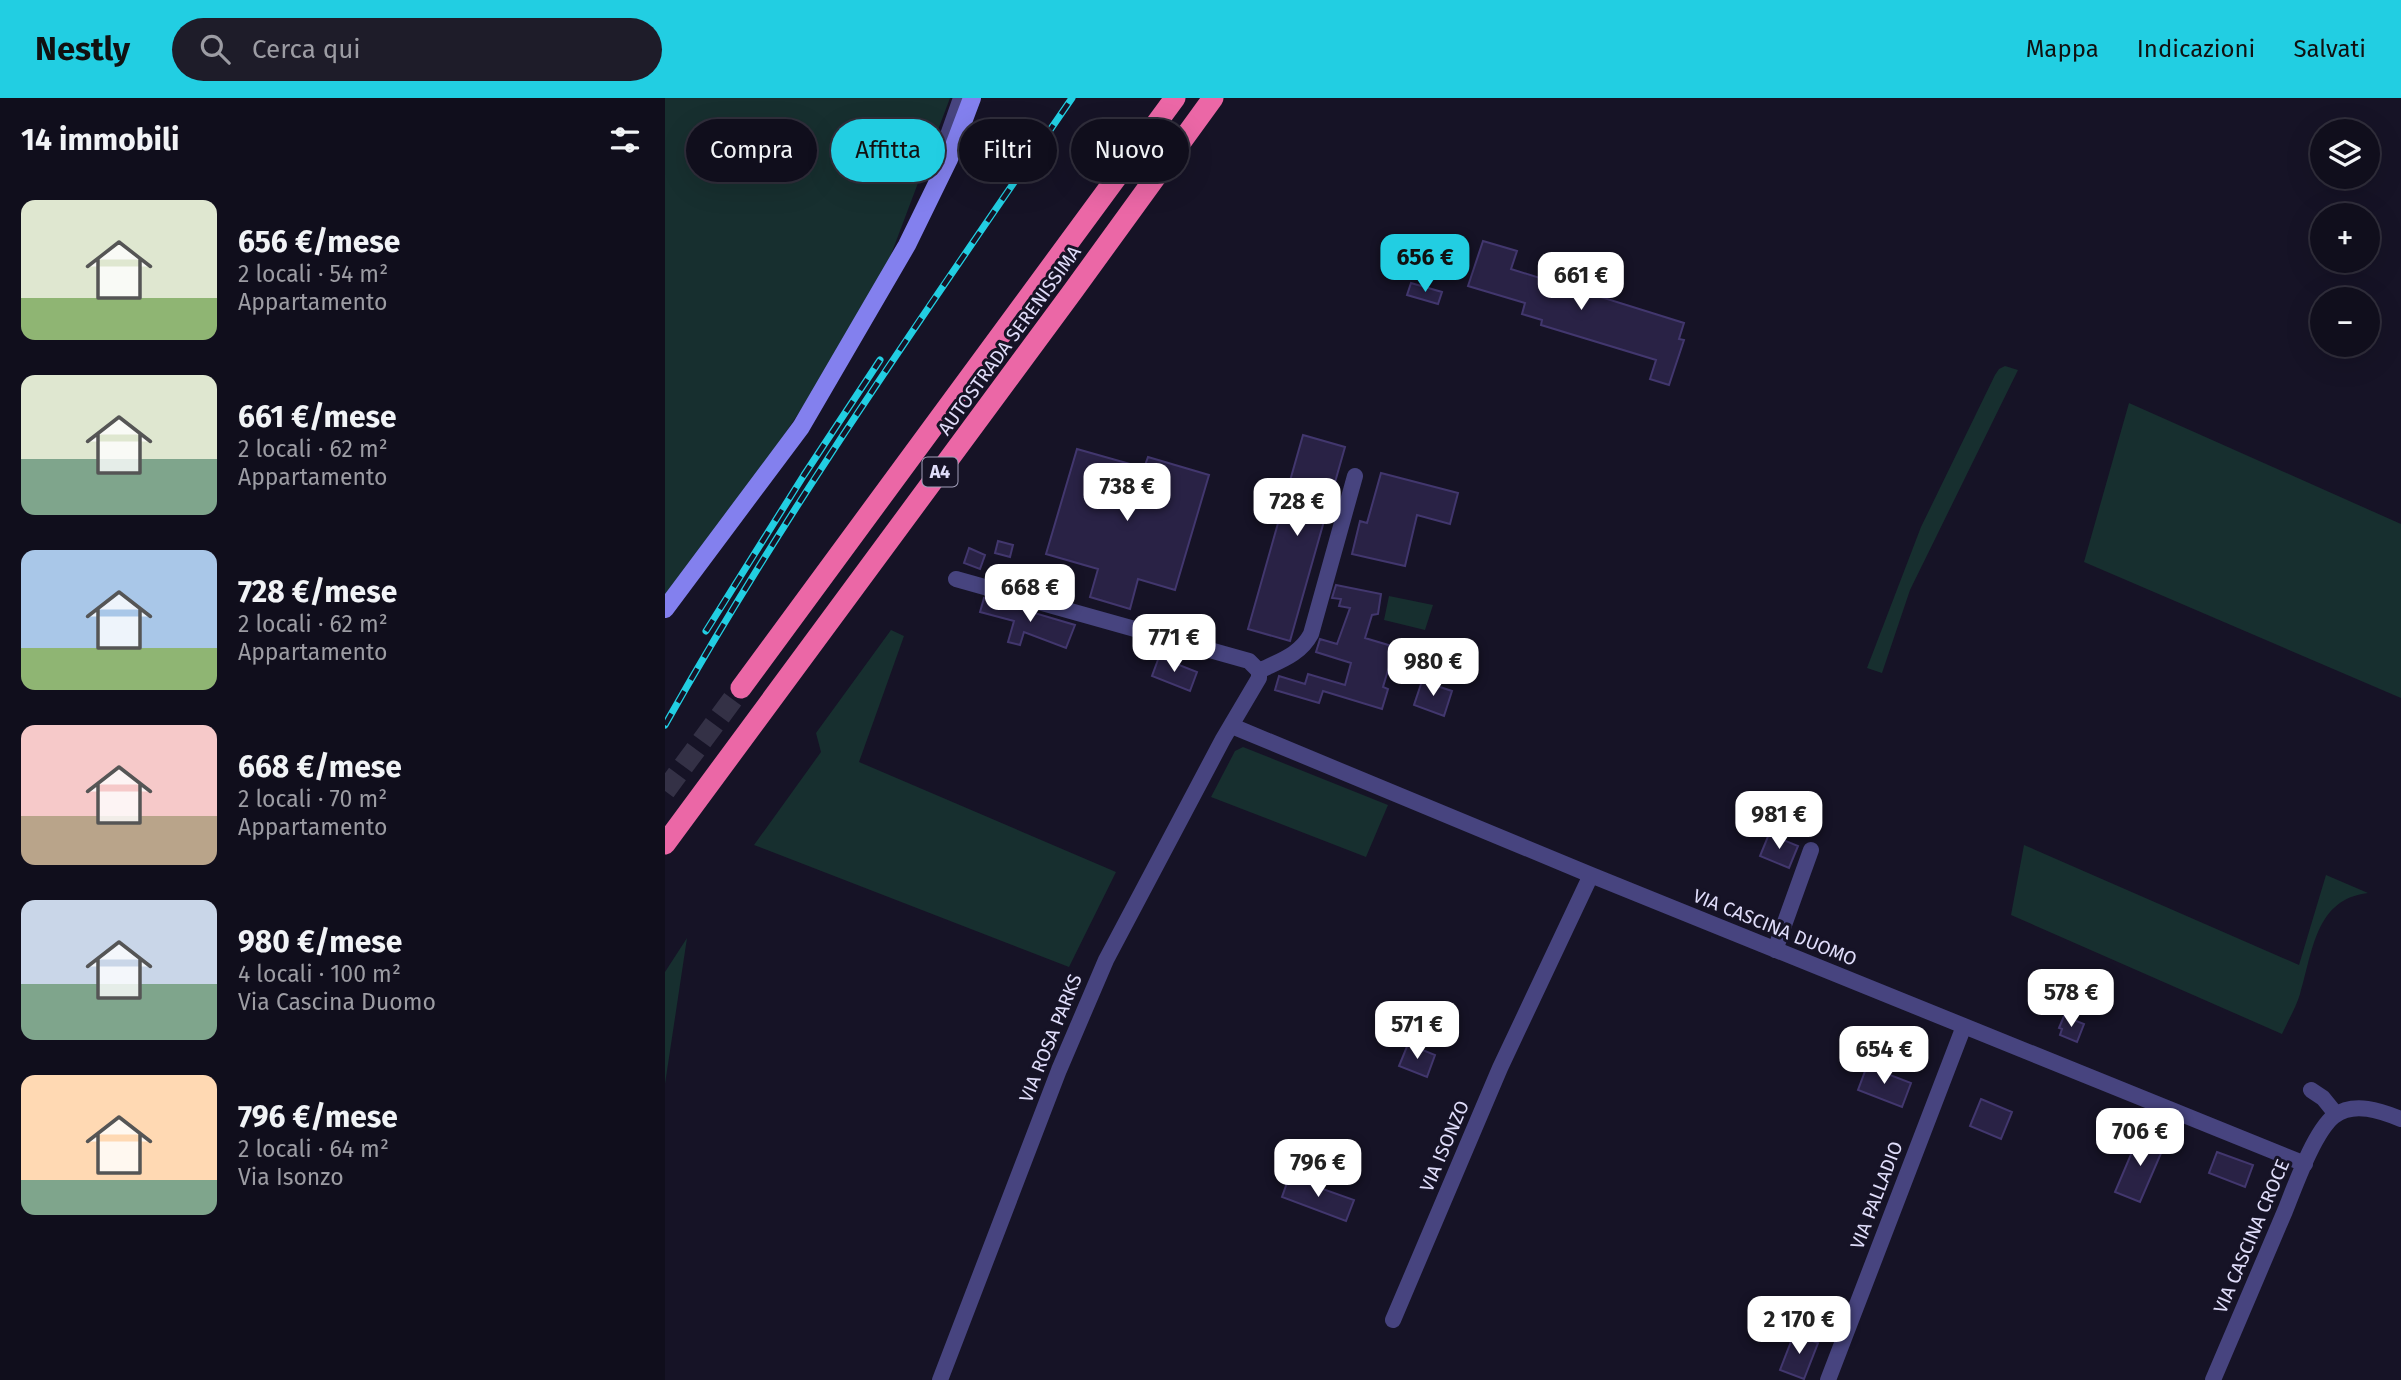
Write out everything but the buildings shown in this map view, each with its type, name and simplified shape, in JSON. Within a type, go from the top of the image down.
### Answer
[{"type":"highway","name":"AUTOSTRADA SERENISSIMA","points":[[741,688],[1175,98]]},
{"type":"highway","name":"AUTOSTRADA SERENISSIMA","points":[[665,844],[1213,98]]},
{"type":"street","points":[[907,245],[961,98]]},
{"type":"street","points":[[665,609],[801,427],[907,245],[949,159],[972,98]]},
{"type":"street","points":[[956,579],[1249,660],[1259,671],[1297,653],[1305,646],[1311,634],[1355,476]]},
{"type":"street","name":"VIA ROSA PARKS","points":[[940,1380],[1084,1008],[1127,918],[1259,678],[1259,671]]},
{"type":"street","name":"VIA CASCINA DUOMO","points":[[1231,726],[1591,876],[2305,1164]]},
{"type":"street","points":[[1775,950],[1811,850]]},
{"type":"street","name":"VIA ISONZO","points":[[1393,1320],[1500,1068],[1591,876]]},
{"type":"street","name":"VIA PALLADIO","points":[[1828,1380],[1964,1026]]},
{"type":"street","points":[[2311,1090],[2323,1098],[2336,1114],[2350,1108],[2381,1111],[2401,1119]]},
{"type":"street","name":"VIA CASCINA CROCE","points":[[2213,1380],[2305,1164],[2326,1124],[2336,1114]]},
{"type":"green space","points":[[665,98],[950,98],[942,119],[831,119],[831,182],[918,182],[889,260],[836,357],[774,450],[665,595]]},
{"type":"green space","points":[[2005,366],[2018,370],[1910,590],[1882,673],[1867,668],[1921,527],[1995,375]]},
{"type":"green space","points":[[2129,403],[2401,524],[2401,698],[2084,562]]},
{"type":"green space","points":[[1389,596],[1433,605],[1425,630],[1384,620]]},
{"type":"green space","points":[[891,630],[904,636],[859,762],[1116,872],[1069,967],[754,845],[821,752],[816,733]]},
{"type":"green space","points":[[1243,747],[1388,805],[1366,857],[1211,797],[1235,751]]},
{"type":"green space","points":[[2024,845],[2299,965],[2326,875],[2368,893],[2350,897],[2337,905],[2319,930],[2298,999],[2282,1034],[2011,915]]},
{"type":"green space","points":[[687,938],[665,1084],[665,972]]},
{"type":"tunnel","points":[[665,791],[741,688]]},
{"type":"railway","points":[[665,725],[760,564],[810,486],[1072,98]]},
{"type":"railway","points":[[706,631],[880,360]]}]
